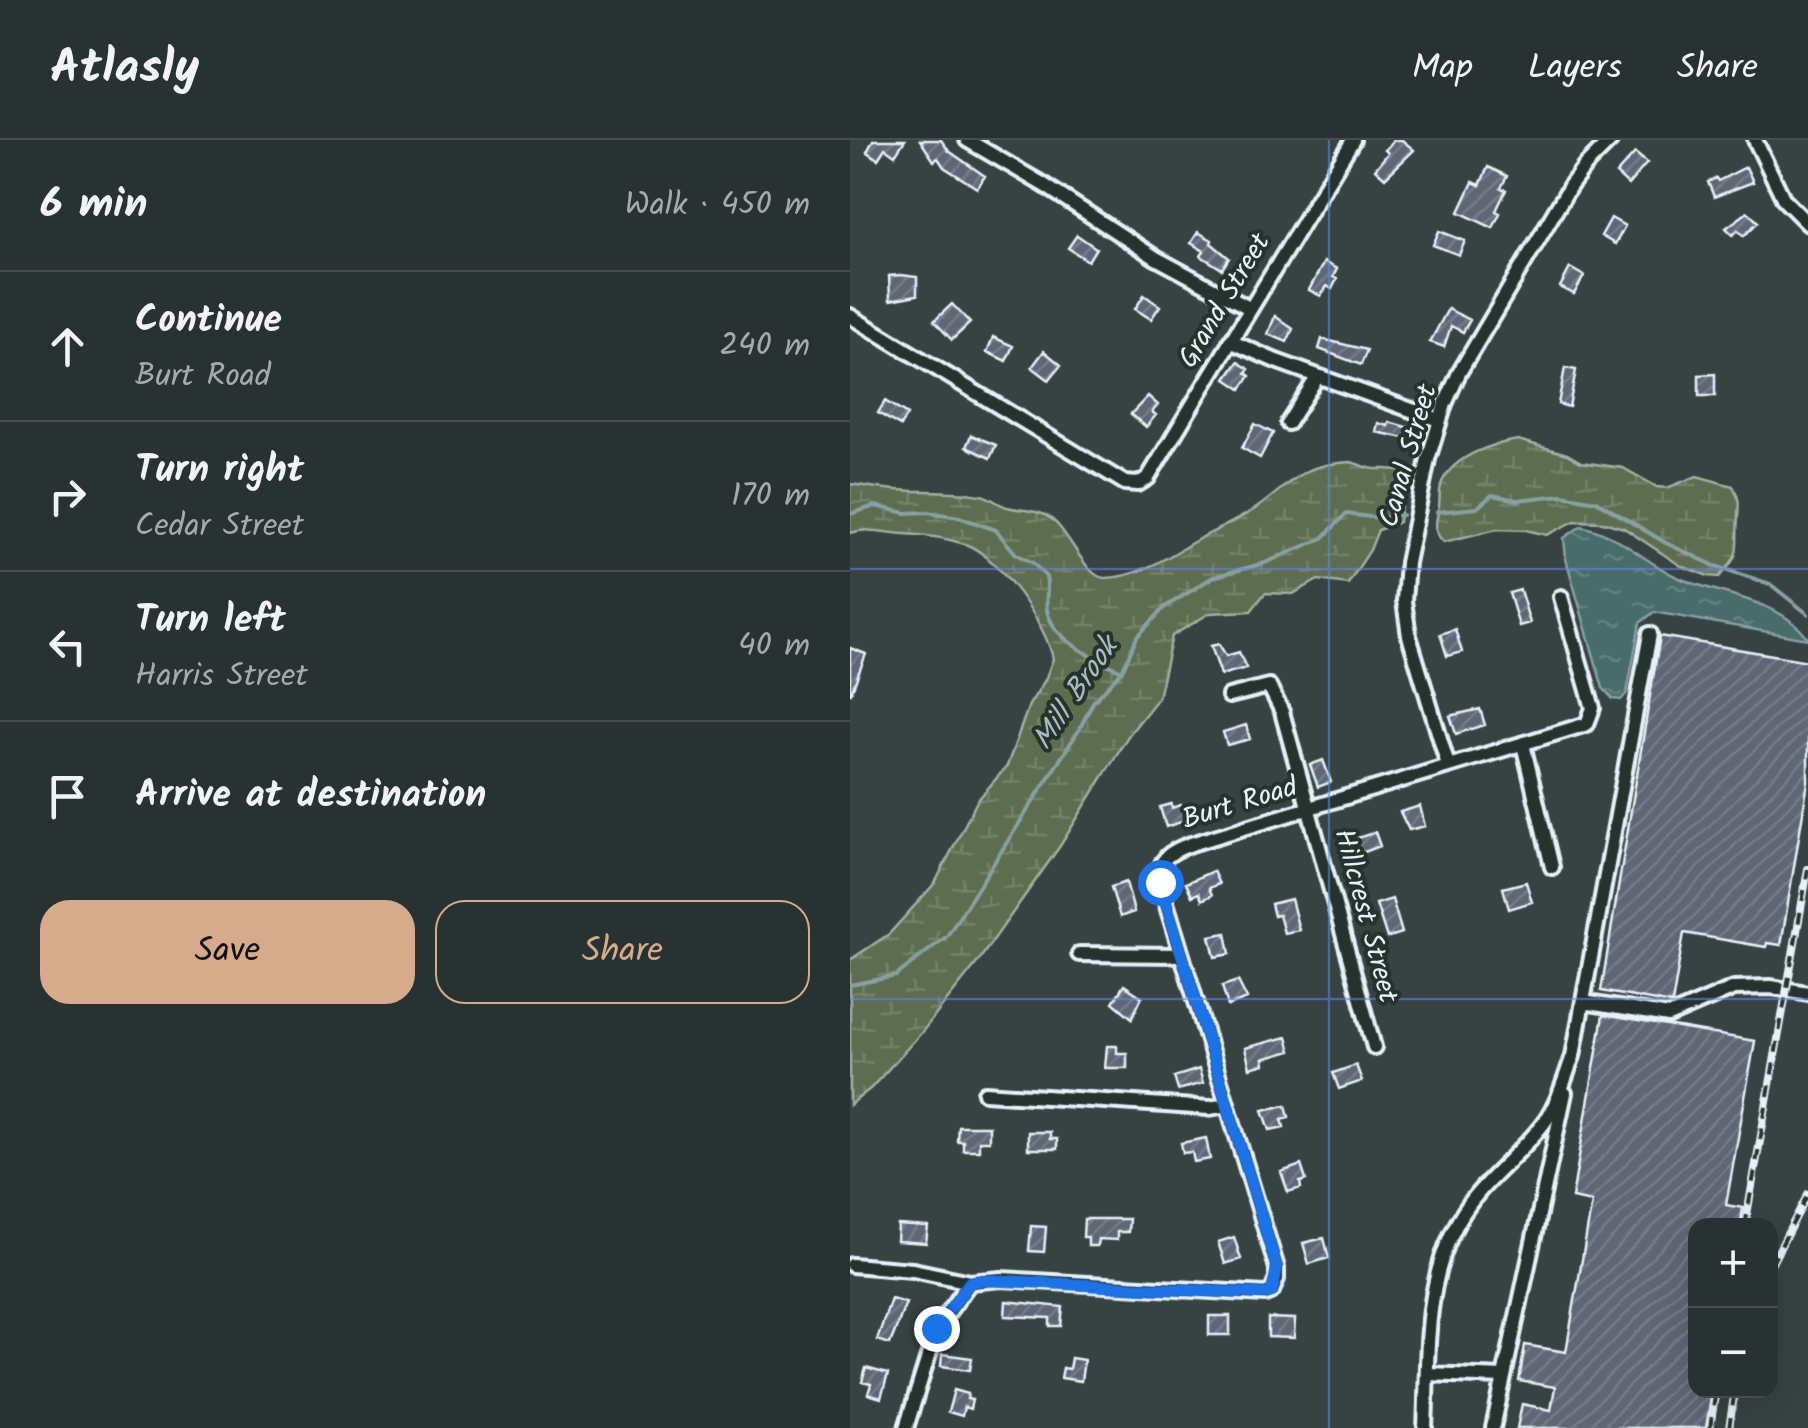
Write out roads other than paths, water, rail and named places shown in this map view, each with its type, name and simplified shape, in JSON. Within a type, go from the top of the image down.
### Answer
[{"type":"street","points":[[967,140],[1142,249],[1249,308]]},
{"type":"street","name":"Grand Street","points":[[850,316],[1125,483],[1138,484],[1148,478],[1353,140]]},
{"type":"street","name":"Canal Street","points":[[1448,765],[1415,657],[1404,600],[1410,542],[1440,420],[1459,374],[1570,186],[1611,140]]},
{"type":"street","points":[[1756,140],[1784,200],[1808,224]]},
{"type":"street","points":[[1230,340],[1440,420]]},
{"type":"street","points":[[1288,424],[1318,376]]},
{"type":"street","name":"Burt Road","points":[[970,1282],[1001,1279],[1272,1292],[1277,1268],[1158,876],[1166,857],[1190,844],[1582,727],[1591,720],[1593,708],[1562,598]]},
{"type":"street","points":[[1493,1428],[1573,1056],[1650,634]]},
{"type":"street","name":"Hillcrest Street","points":[[1229,696],[1269,686],[1282,712],[1374,1047]]},
{"type":"street","points":[[1522,744],[1552,867]]},
{"type":"street","points":[[1079,954],[1182,954]]},
{"type":"street","points":[[1583,1002],[1668,1016],[1734,988],[1771,987],[1801,992]]},
{"type":"street","points":[[1425,1428],[1430,1297],[1441,1261],[1476,1194],[1546,1119],[1573,1056]]},
{"type":"street","points":[[985,1093],[1211,1108],[1227,1104]]},
{"type":"street","points":[[852,1265],[913,1270],[970,1282],[936,1328],[906,1428]]},
{"type":"street","points":[[1427,1374],[1504,1377]]},
{"type":"water","points":[[1581,526],[1609,536],[1677,577],[1765,606],[1796,625],[1808,639],[1654,612],[1640,623],[1627,693],[1621,700],[1613,699],[1603,688],[1566,559],[1564,538]]},
{"type":"waterway","name":"Mill Brook","points":[[1437,512],[1477,508],[1492,495],[1517,500],[1562,495],[1596,501],[1666,543],[1715,566],[1770,584],[1808,614]]},
{"type":"waterway","points":[[850,514],[875,506],[959,517],[996,530],[1016,554],[1033,563],[1046,577],[1047,610],[1058,631],[1077,648],[1122,671]]},
{"type":"waterway","name":"Mill Brook","points":[[850,985],[896,976],[947,936],[1093,702],[1122,671],[1137,637],[1165,607],[1213,577],[1265,563],[1323,538],[1346,514],[1379,518],[1402,515]]},
{"type":"railway","points":[[1746,1218],[1808,869]]},
{"type":"railway","points":[[1778,1252],[1808,1194]]},
{"type":"railway","points":[[1710,1428],[1715,1398]]},
{"type":"railway","points":[[1729,1428],[1734,1398]]}]
